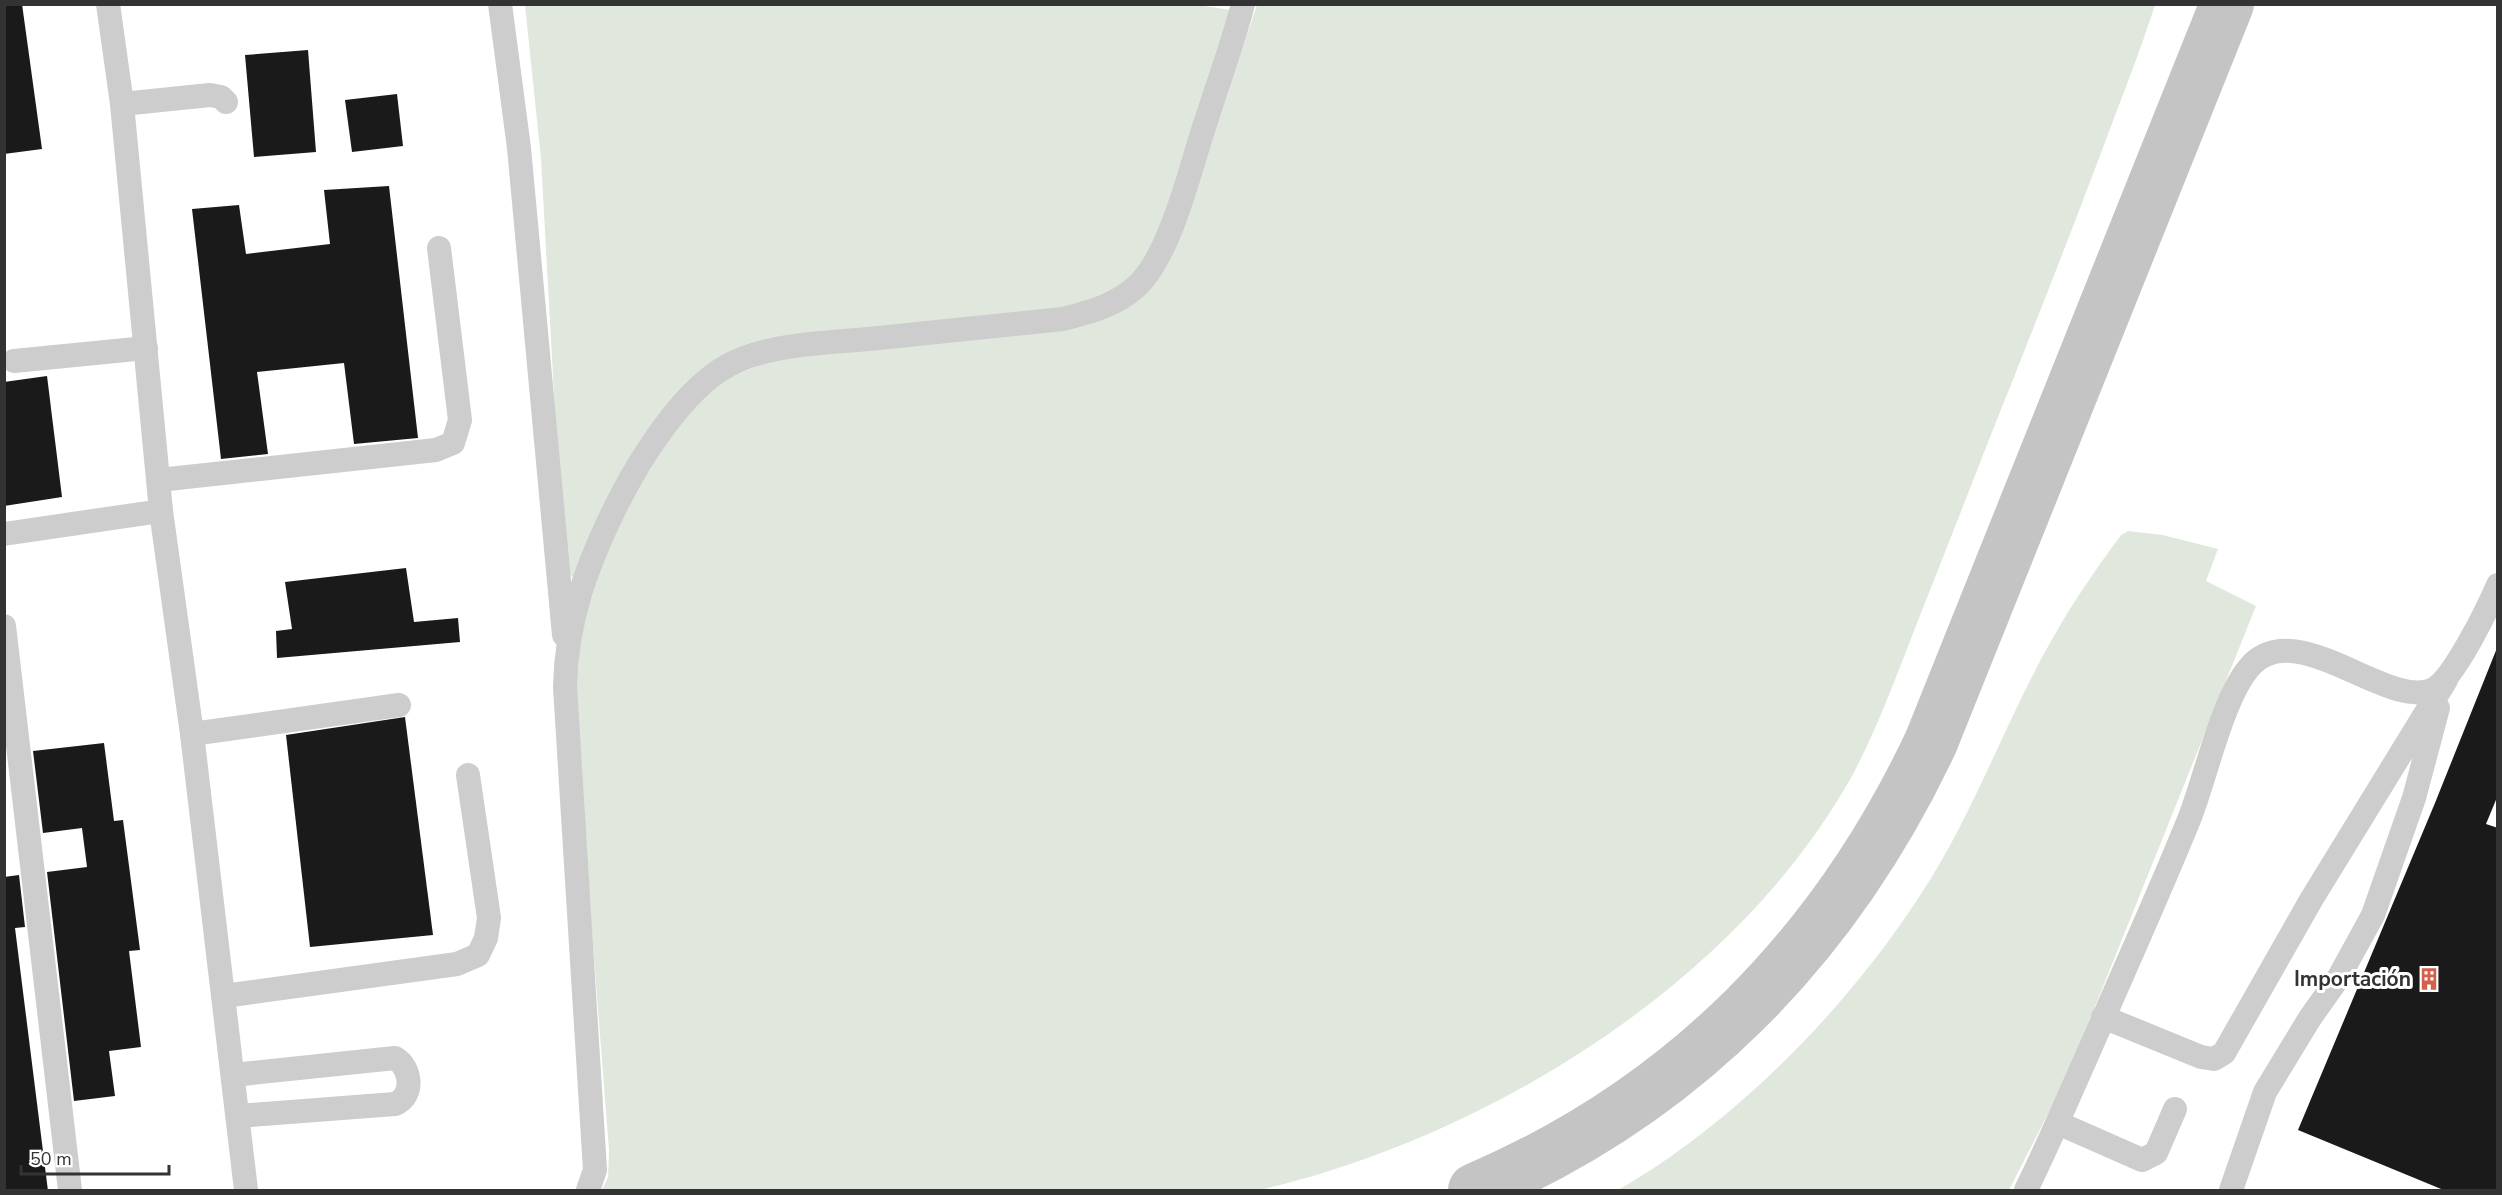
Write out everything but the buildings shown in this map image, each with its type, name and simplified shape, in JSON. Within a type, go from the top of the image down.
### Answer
[{"type":"lane","points":[[108,4],[122,104],[161,511],[192,734],[246,1191]]},
{"type":"lane","points":[[500,4],[519,148],[566,649],[565,687],[595,1170],[588,1191]]},
{"type":"lane","points":[[566,649],[572,618],[582,586],[602,534],[623,492],[678,409],[700,384],[729,365],[796,346],[1063,319],[1104,308],[1120,300],[1138,285],[1153,265],[1172,225],[1243,4]]},
{"type":"lane","points":[[122,104],[210,96],[221,97],[226,102]]},
{"type":"lane","points":[[159,480],[436,450],[453,443],[460,420],[439,248]]},
{"type":"lane","points":[[14,361],[146,348]]},
{"type":"lane","points":[[4,534],[161,511]]},
{"type":"lane","points":[[2103,1017],[2202,1057],[2214,1059],[2224,1053],[2311,900],[2489,607],[2498,585]]},
{"type":"lane","points":[[4,627],[70,1191]]},
{"type":"lane","points":[[2026,1191],[2058,1123],[2190,815],[2233,694],[2248,668],[2270,652],[2292,651],[2322,658],[2384,684],[2419,692],[2434,689],[2447,678]]},
{"type":"lane","points":[[2231,1191],[2265,1092],[2310,1018],[2339,977],[2373,915],[2414,798],[2447,678]]},
{"type":"lane","points":[[192,734],[399,705]]},
{"type":"lane","points":[[224,996],[457,964],[478,955],[486,938],[489,918],[468,775]]},
{"type":"lane","points":[[233,1075],[395,1058],[403,1063],[408,1073],[409,1089],[400,1102],[395,1104],[238,1116]]},
{"type":"lane","points":[[2058,1123],[2142,1160],[2156,1153],[2175,1108]]},
{"type":"shaded area","points":[[1191,4],[1231,10],[1156,240],[1132,276],[1103,296],[1075,308],[725,356],[574,577],[564,575],[541,159],[525,5]]},
{"type":"shaded area","points":[[1257,5],[2155,5],[2049,289],[1893,686],[1861,758],[1852,776],[1803,851],[1743,921],[1674,984],[1598,1041],[1517,1091],[1432,1132],[1346,1166],[1260,1190],[602,1190],[608,1177],[609,1150],[574,703],[581,611],[617,523],[675,429],[704,394],[736,374],[796,352],[1100,317],[1188,210]]},
{"type":"shaded area","points":[[2128,531],[2163,535],[2218,549],[2206,581],[2256,606],[2092,1014],[2054,1102],[2009,1190],[1618,1190],[1667,1159],[1716,1122],[1764,1081],[1852,988],[1891,938],[1926,887],[1955,836],[2058,629],[2121,535]]},
{"type":"taxiway","points":[[1475,1190],[1551,1154],[1621,1111],[1686,1063],[1745,1009],[1800,950],[1849,886],[1892,816],[1931,742],[2227,4]]},
{"type":"place","name":"Importación","points":[[2429,979]]}]
